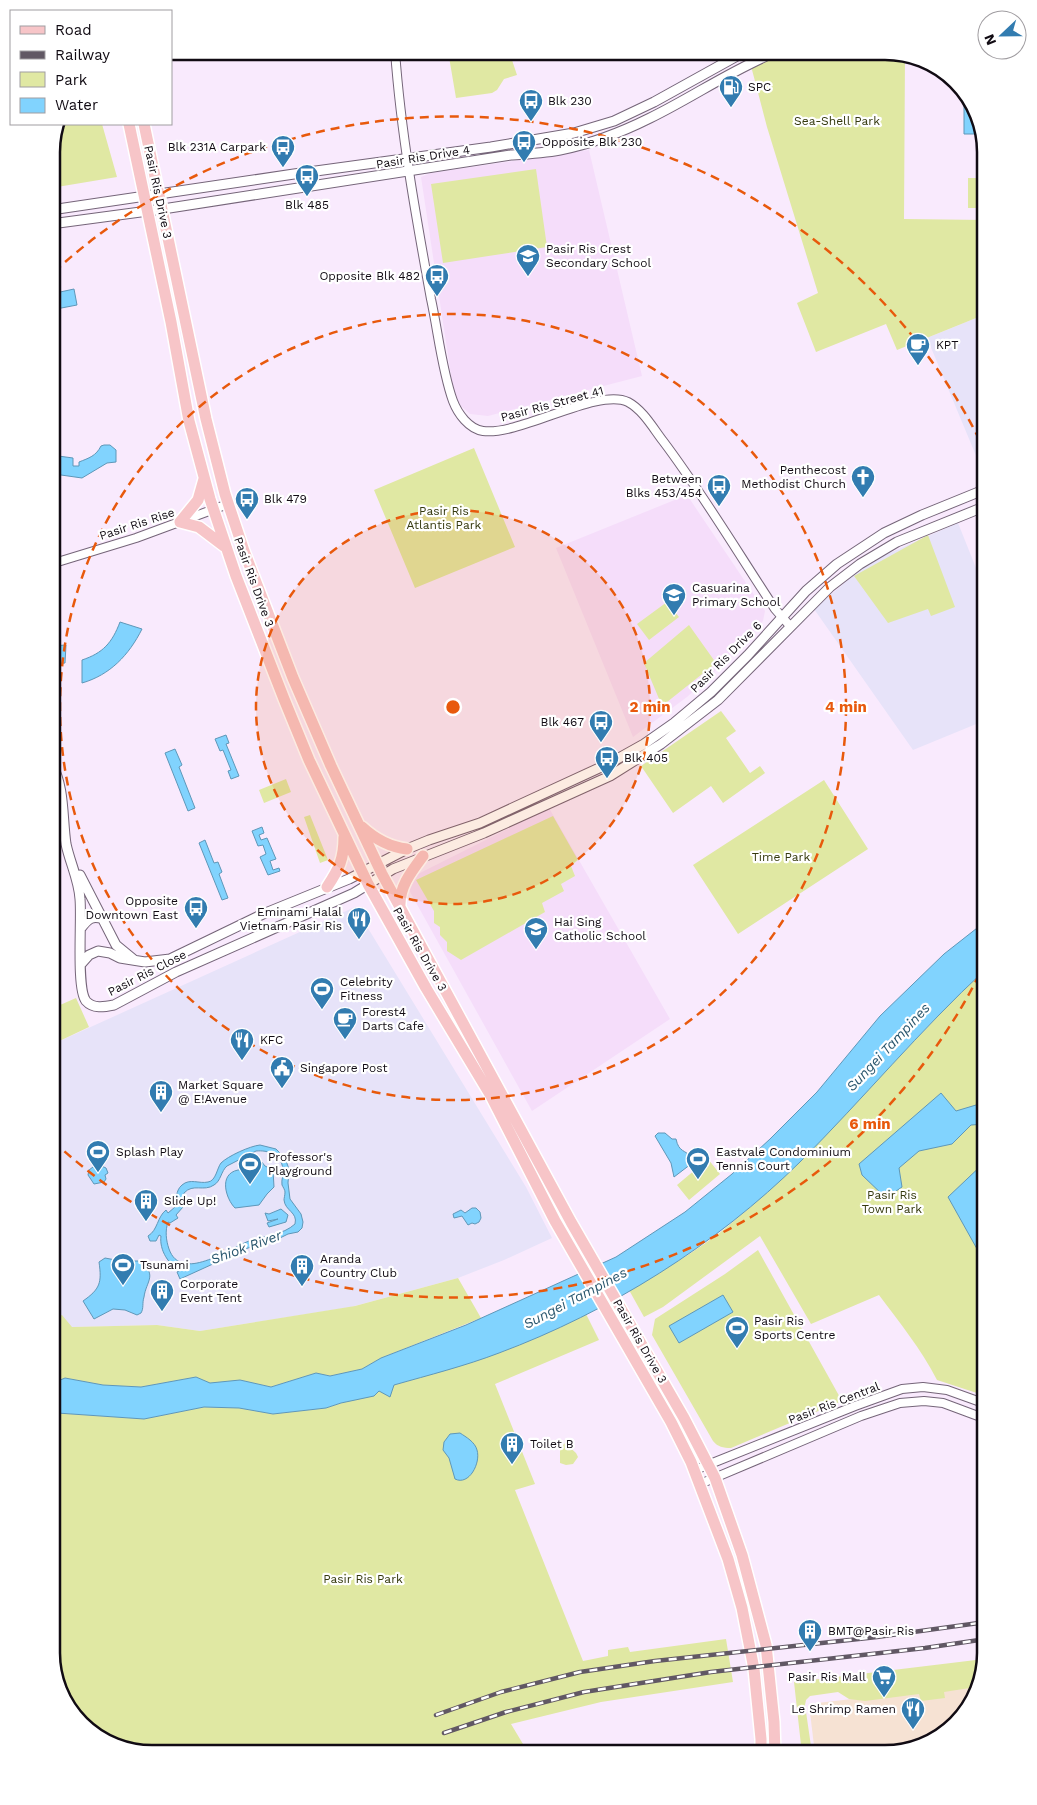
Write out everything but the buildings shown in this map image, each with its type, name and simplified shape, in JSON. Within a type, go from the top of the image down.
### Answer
[{"type":"main road","name":"Pasir Ris Drive 3","points":[[129,125],[190,421],[213,509],[291,717],[309,760],[368,884],[426,988],[491,1096],[549,1209],[671,1422],[695,1470],[728,1559],[746,1624],[754,1669],[761,1745]]},
{"type":"main road","name":"Pasir Ris Drive 3","points":[[144,125],[206,419],[228,504],[293,678],[358,824],[400,907],[571,1222],[709,1464],[742,1555],[764,1638],[770,1676],[775,1745]]},
{"type":"main road","points":[[204,476],[198,500],[180,522],[199,527],[226,547]]},
{"type":"main road","points":[[358,824],[379,841],[407,850]]},
{"type":"main road","points":[[327,887],[336,874],[344,855],[344,833]]},
{"type":"main road","points":[[400,907],[405,882],[423,856]]},
{"type":"main road","points":[[604,1307],[613,1307],[617,1300]]},
{"type":"main road","points":[[774,1729],[778,1745]]},
{"type":"street","points":[[396,60],[409,172]]},
{"type":"street","name":"Pasir Ris Drive 4","points":[[60,209],[540,140],[586,130],[614,121],[654,102],[731,60]]},
{"type":"street","name":"Pasir Ris Drive 4","points":[[60,223],[560,150],[590,143],[649,119],[739,69],[760,60]]},
{"type":"street","name":"Pasir Ris Street 41","points":[[409,172],[446,374],[453,401],[461,416],[475,428],[481,431],[492,432],[585,405],[618,399],[628,402],[645,418],[670,451],[782,618],[790,626]]},
{"type":"street","name":"Pasir Ris Drive 6","points":[[368,884],[380,869],[407,850],[429,840],[480,824],[610,763],[644,744],[674,723],[711,692],[806,591],[837,564],[884,532],[977,494]]},
{"type":"street","name":"Pasir Ris Rise","points":[[60,561],[136,538],[228,504]]},
{"type":"street","name":"Pasir Ris Drive 6","points":[[362,872],[380,869],[423,856],[493,829],[610,776],[683,728],[718,700],[830,587],[875,554],[897,542],[977,510]]},
{"type":"street","points":[[60,785],[66,845],[116,945],[132,959]]},
{"type":"street","points":[[72,859],[79,887],[81,964]]},
{"type":"street","name":"Pasir Ris Close","points":[[362,872],[170,959],[145,962],[120,958],[110,953],[98,951],[89,955],[81,964],[79,978],[81,992],[86,1001],[94,1007],[114,1005],[176,972],[368,884]]},
{"type":"street","points":[[277,909],[283,924]]},
{"type":"street","points":[[81,928],[91,918],[103,919]]},
{"type":"street","name":"Pasir Ris Central","points":[[695,1470],[902,1389],[923,1387],[948,1390],[977,1401]]},
{"type":"street","name":"Pasir Ris Central","points":[[700,1484],[861,1416],[900,1402],[943,1402],[977,1415]]},
{"type":"shaded area","name":"Pasir Ris Crest Secondary School","points":[[589,150],[642,376],[488,416],[470,414],[461,406],[454,395],[421,177],[431,173]]},
{"type":"shaded area","points":[[977,318],[977,458],[927,338]]},
{"type":"shaded area","name":"Casuarina Primary School","points":[[687,495],[765,611],[763,621],[687,697],[633,737],[556,548]]},
{"type":"shaded area","points":[[958,523],[977,570],[977,724],[913,750],[814,609],[869,562]]},
{"type":"shaded area","name":"Hai Sing Catholic School","points":[[549,808],[670,1019],[532,1111],[404,881]]},
{"type":"shaded area","points":[[355,907],[526,1187],[552,1238],[458,1278],[351,1307],[200,1331],[157,1325],[72,1327],[60,1322],[60,1041]]},
{"type":"shaded area","points":[[963,1686],[970,1688],[962,1704],[954,1714],[936,1730],[915,1740],[897,1744],[814,1745],[809,1704]]},
{"type":"green space","points":[[450,60],[512,60],[517,75],[504,79],[497,90],[492,93],[456,98]]},
{"type":"green space","name":"Sea-Shell Park","points":[[766,60],[891,60],[905,62],[904,219],[977,220],[977,318],[897,350],[886,324],[816,352],[797,303],[818,293],[767,127],[751,66]]},
{"type":"green space","points":[[64,125],[102,125],[117,177],[60,186],[60,146]]},
{"type":"green space","points":[[536,169],[547,247],[443,263],[431,184]]},
{"type":"green space","points":[[968,178],[977,178],[977,208],[968,208]]},
{"type":"green space","name":"Pasir Ris Atlantis Park","points":[[474,448],[515,547],[415,588],[374,490]]},
{"type":"green space","points":[[928,535],[955,607],[931,616],[928,609],[888,623],[854,576]]},
{"type":"green space","points":[[667,602],[679,617],[649,640],[637,624]]},
{"type":"green space","points":[[689,625],[716,663],[662,706],[644,663]]},
{"type":"green space","points":[[721,711],[736,731],[726,738],[750,773],[760,766],[765,773],[723,803],[711,786],[673,813],[641,766]]},
{"type":"green space","points":[[286,779],[291,792],[264,803],[259,790]]},
{"type":"green space","name":"Time Park","points":[[824,780],[868,849],[738,934],[693,865]]},
{"type":"green space","points":[[310,815],[328,860],[320,863],[304,817]]},
{"type":"green space","points":[[553,816],[578,860],[571,866],[575,876],[561,884],[564,891],[542,903],[545,912],[461,960],[447,951],[447,942],[440,935],[440,927],[434,923],[434,911],[416,880]]},
{"type":"green space","name":"Pasir Ris Town Park","points":[[977,978],[977,1393],[937,1380],[917,1347],[879,1295],[811,1324],[760,1236],[663,1307],[644,1317],[629,1290],[705,1244],[762,1196],[827,1133]]},
{"type":"green space","points":[[76,998],[89,1027],[60,1041],[60,1005]]},
{"type":"green space","name":"Eastvale Condominium Tennis Court","points":[[708,1159],[720,1174],[689,1200],[677,1185]]},
{"type":"green space","name":"Pasir Ris Sports Centre","points":[[758,1250],[842,1401],[731,1448],[723,1447],[713,1441],[652,1335],[655,1319],[725,1274]]},
{"type":"green space","points":[[458,1278],[481,1318],[381,1358],[362,1369],[330,1376],[316,1373],[271,1387],[240,1380],[210,1384],[196,1377],[141,1387],[103,1385],[65,1378],[60,1380],[60,1316],[62,1315],[72,1327],[157,1325],[200,1331],[355,1306]]},
{"type":"green space","name":"Pasir Ris Park","points":[[586,1314],[599,1340],[495,1384],[535,1484],[515,1490],[583,1661],[608,1656],[608,1650],[628,1647],[630,1652],[726,1639],[733,1682],[601,1702],[511,1724],[524,1745],[146,1745],[111,1736],[83,1714],[69,1694],[63,1677],[60,1653],[60,1413],[144,1419],[204,1407],[239,1408],[273,1414],[326,1408],[498,1353],[550,1332]]},
{"type":"green space","points":[[565,1443],[578,1457],[573,1464],[566,1465],[560,1463],[560,1448]]},
{"type":"green space","points":[[977,1660],[970,1688],[944,1692],[945,1698],[921,1701],[919,1694],[865,1701],[849,1699],[838,1692],[810,1696],[806,1700],[805,1705],[811,1745],[801,1745],[794,1682]]},
{"type":"water","points":[[964,104],[975,134],[964,134]]},
{"type":"water","points":[[74,289],[77,305],[60,308],[60,292]]},
{"type":"water","points":[[110,445],[116,450],[116,462],[107,463],[82,478],[60,475],[60,456],[73,458],[73,466],[79,466],[79,462],[92,456],[101,446]]},
{"type":"water","points":[[120,622],[142,629],[118,663],[101,675],[82,683],[82,660],[96,654],[106,646],[114,636]]},
{"type":"water","points":[[60,645],[66,645],[65,663],[60,663]]},
{"type":"water","points":[[226,735],[229,743],[226,744],[239,776],[231,779],[228,771],[231,770],[223,750],[220,751],[215,739]]},
{"type":"water","points":[[175,749],[182,765],[179,767],[195,808],[188,811],[165,753]]},
{"type":"water","points":[[262,827],[264,833],[259,835],[261,840],[267,838],[276,859],[270,861],[273,870],[279,868],[280,871],[268,875],[260,857],[266,854],[263,845],[258,846],[252,831]]},
{"type":"water","points":[[205,840],[214,863],[218,862],[222,872],[219,874],[228,898],[222,900],[199,843]]},
{"type":"water","name":"Sungei Tampines","points":[[977,928],[977,978],[938,1016],[800,1162],[733,1221],[697,1248],[659,1273],[581,1318],[486,1358],[394,1385],[390,1397],[379,1391],[374,1396],[326,1408],[273,1414],[239,1408],[204,1407],[144,1419],[60,1413],[60,1380],[65,1378],[103,1385],[141,1387],[196,1377],[210,1383],[240,1380],[271,1387],[316,1373],[330,1376],[362,1369],[381,1358],[466,1325],[616,1257],[685,1212],[732,1174],[770,1139],[817,1092],[880,1016],[944,954]]},
{"type":"water","points":[[941,1093],[956,1111],[977,1105],[977,1125],[971,1125],[952,1144],[919,1151],[899,1168],[902,1187],[886,1198],[862,1175],[859,1164]]},
{"type":"water","points":[[658,1133],[665,1133],[672,1139],[676,1139],[681,1149],[692,1158],[691,1164],[674,1177],[671,1163],[655,1136]]},
{"type":"water","name":"Shiok River","points":[[260,1145],[276,1149],[285,1158],[289,1169],[290,1199],[301,1214],[302,1228],[298,1232],[288,1234],[272,1242],[248,1248],[180,1279],[177,1272],[181,1270],[169,1261],[163,1252],[161,1236],[159,1235],[156,1241],[150,1241],[148,1236],[154,1230],[163,1213],[166,1210],[168,1213],[175,1207],[177,1192],[182,1185],[188,1182],[211,1181],[224,1160]],"holes":[[[256,1151],[277,1156],[282,1164],[284,1200],[295,1217],[295,1224],[285,1231],[249,1241],[206,1261],[194,1264],[184,1263],[175,1259],[168,1246],[166,1229],[168,1222],[170,1223],[178,1218],[176,1215],[183,1207],[184,1193],[187,1190],[214,1185],[227,1166]]]},
{"type":"water","name":"Professor's Playground","points":[[261,1161],[265,1166],[273,1170],[274,1187],[259,1205],[235,1208],[227,1193],[226,1181],[228,1176],[238,1170],[254,1169]]},
{"type":"water","name":"Splash Play","points":[[97,1164],[106,1168],[108,1173],[105,1175],[106,1179],[104,1182],[94,1184],[88,1175],[89,1170]]},
{"type":"water","points":[[977,1170],[977,1249],[948,1197]]},
{"type":"water","points":[[472,1208],[476,1208],[480,1212],[481,1218],[479,1222],[468,1225],[462,1216],[454,1218],[453,1214],[461,1210],[465,1213]]},
{"type":"water","points":[[281,1209],[288,1215],[286,1222],[269,1227],[267,1223],[278,1219],[268,1221],[265,1213],[269,1214]]},
{"type":"water","name":"Tsunami","points":[[105,1258],[121,1261],[138,1261],[148,1270],[150,1278],[145,1291],[141,1313],[137,1315],[125,1310],[113,1309],[94,1319],[83,1301],[96,1289],[100,1280],[99,1262]]},
{"type":"water","points":[[723,1295],[733,1312],[679,1343],[669,1326]]},
{"type":"water","points":[[460,1433],[470,1440],[478,1455],[473,1472],[465,1479],[460,1480],[455,1479],[449,1458],[443,1450],[444,1442],[450,1434]]},
{"type":"railway","points":[[436,1715],[501,1692],[580,1672],[655,1661],[877,1637],[977,1623]]},
{"type":"railway","points":[[444,1733],[506,1712],[584,1692],[711,1672],[977,1640]]},
{"type":"place","name":"SPC","points":[[731,108]]},
{"type":"place","name":"Blk 230","points":[[531,122]]},
{"type":"place","name":"Opposite Blk 230","points":[[524,163]]},
{"type":"place","name":"Blk 231A Carpark","points":[[283,168]]},
{"type":"place","name":"Blk 485","points":[[307,197]]},
{"type":"place","name":"Pasir Ris Crest Secondary School","points":[[528,277]]},
{"type":"place","name":"Opposite Blk 482","points":[[437,297]]},
{"type":"place","name":"KPT","points":[[918,366]]},
{"type":"place","name":"Penthecost Methodist Church","points":[[863,498]]},
{"type":"place","name":"Between Blks 453/454","points":[[719,507]]},
{"type":"place","name":"Blk 479","points":[[247,520]]},
{"type":"place","name":"Casuarina Primary School","points":[[674,616]]},
{"type":"place","name":"Blk 467","points":[[601,743]]},
{"type":"place","name":"Blk 405","points":[[607,779]]},
{"type":"place","name":"Opposite Downtown East","points":[[196,929]]},
{"type":"place","name":"Eminami Halal Vietnam Pasir Ris","points":[[359,940]]},
{"type":"place","name":"Hai Sing Catholic School","points":[[536,950]]},
{"type":"place","name":"Celebrity Fitness","points":[[322,1010]]},
{"type":"place","name":"Forest4 Darts Cafe","points":[[345,1040]]},
{"type":"place","name":"KFC","points":[[242,1061]]},
{"type":"place","name":"Singapore Post","points":[[282,1089]]},
{"type":"place","name":"Market Square @ E!Avenue","points":[[161,1113]]},
{"type":"place","name":"Splash Play","points":[[98,1173]]},
{"type":"place","name":"Eastvale Condominium Tennis Court","points":[[698,1180]]},
{"type":"place","name":"Professor's Playground","points":[[250,1185]]},
{"type":"place","name":"Slide Up!","points":[[146,1222]]},
{"type":"place","name":"Tsunami","points":[[123,1286]]},
{"type":"place","name":"Aranda Country Club","points":[[302,1287]]},
{"type":"place","name":"Corporate Event Tent","points":[[162,1312]]},
{"type":"place","name":"Pasir Ris Sports Centre","points":[[737,1349]]},
{"type":"place","name":"Toilet B","points":[[512,1465]]},
{"type":"place","name":"BMT@Pasir Ris","points":[[810,1652]]},
{"type":"place","name":"Pasir Ris Mall","points":[[884,1698]]},
{"type":"place","name":"Le Shrimp Ramen","points":[[913,1730]]}]
